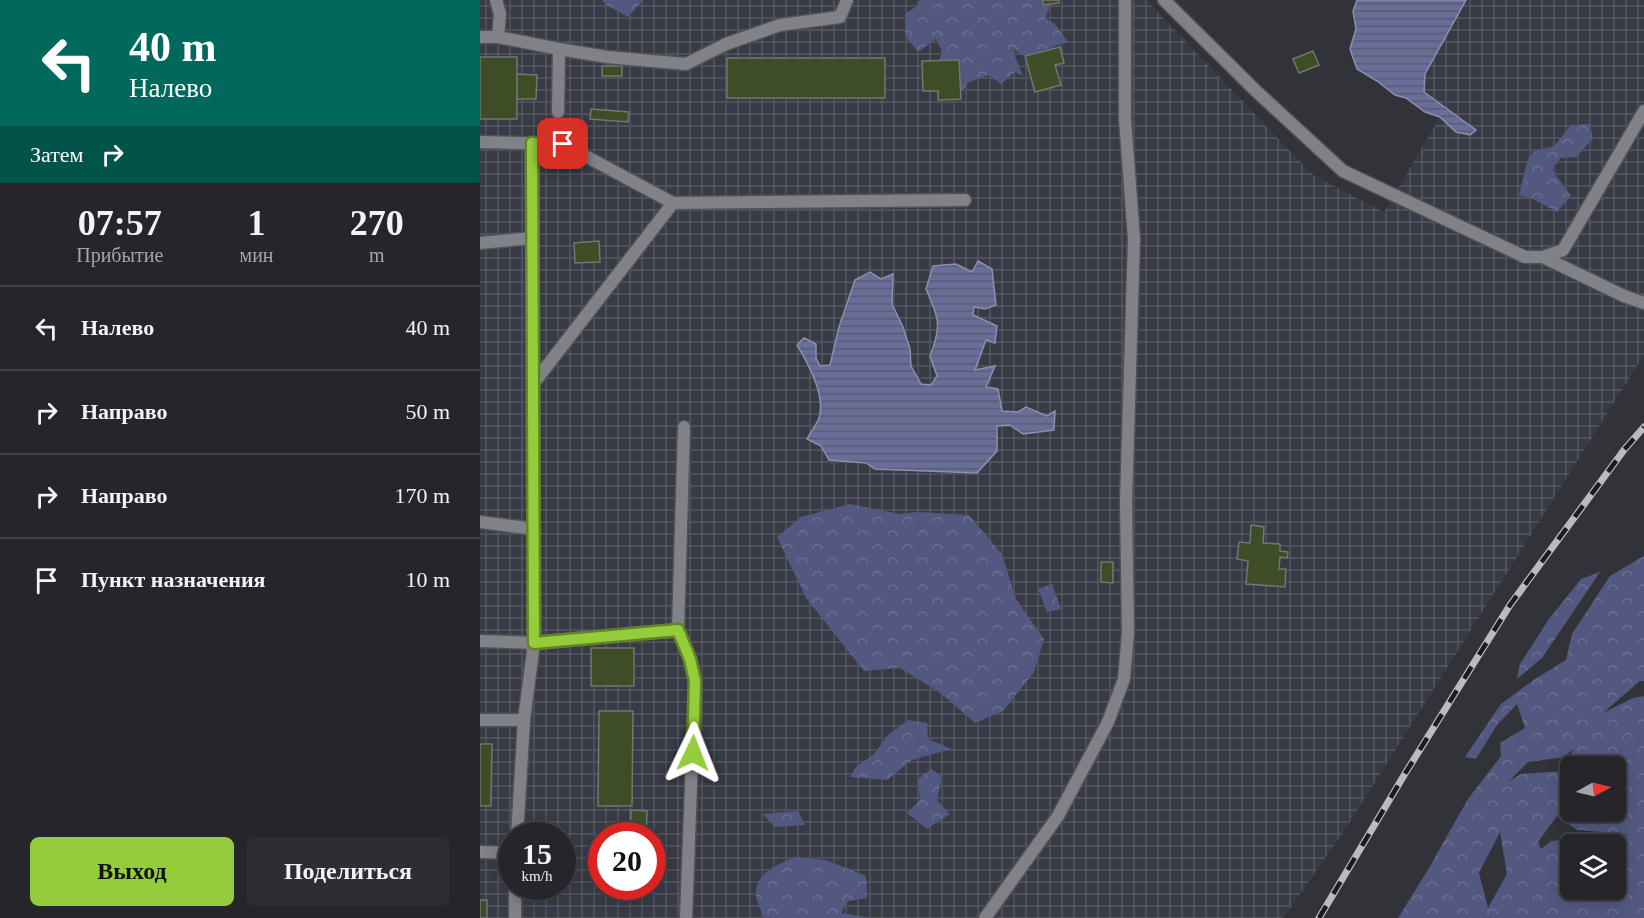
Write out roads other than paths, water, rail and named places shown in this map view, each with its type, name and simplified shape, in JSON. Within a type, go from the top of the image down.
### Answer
[{"type":"lane","points":[[496,0],[500,14],[498,38]]},
{"type":"lane","points":[[480,37],[498,38],[607,57],[686,64],[726,44],[780,25],[840,17],[847,0]]},
{"type":"lane","points":[[984,918],[1058,816],[1108,722],[1124,679],[1128,633],[1126,502],[1134,239],[1125,119],[1125,0]]},
{"type":"lane","points":[[1164,0],[1256,92],[1343,171],[1525,257],[1544,257],[1563,250],[1644,111]]},
{"type":"lane","points":[[558,112],[559,49]]},
{"type":"lane","points":[[480,142],[563,144],[673,203],[965,200]]},
{"type":"lane","points":[[518,822],[524,720],[534,643],[532,143]]},
{"type":"lane","points":[[533,384],[673,203]]},
{"type":"lane","points":[[480,243],[532,238]]},
{"type":"lane","points":[[1544,257],[1624,296],[1644,303]]},
{"type":"lane","points":[[684,427],[678,630],[690,659],[695,681],[686,918]]},
{"type":"lane","points":[[480,522],[534,530]]},
{"type":"lane","points":[[480,640],[534,643],[678,630]]},
{"type":"lane","points":[[480,720],[524,720]]},
{"type":"lane","points":[[480,852],[498,853]]},
{"type":"lane","points":[[515,900],[515,918]]},
{"type":"railway","points":[[1319,918],[1510,605],[1624,450],[1644,427]]}]
